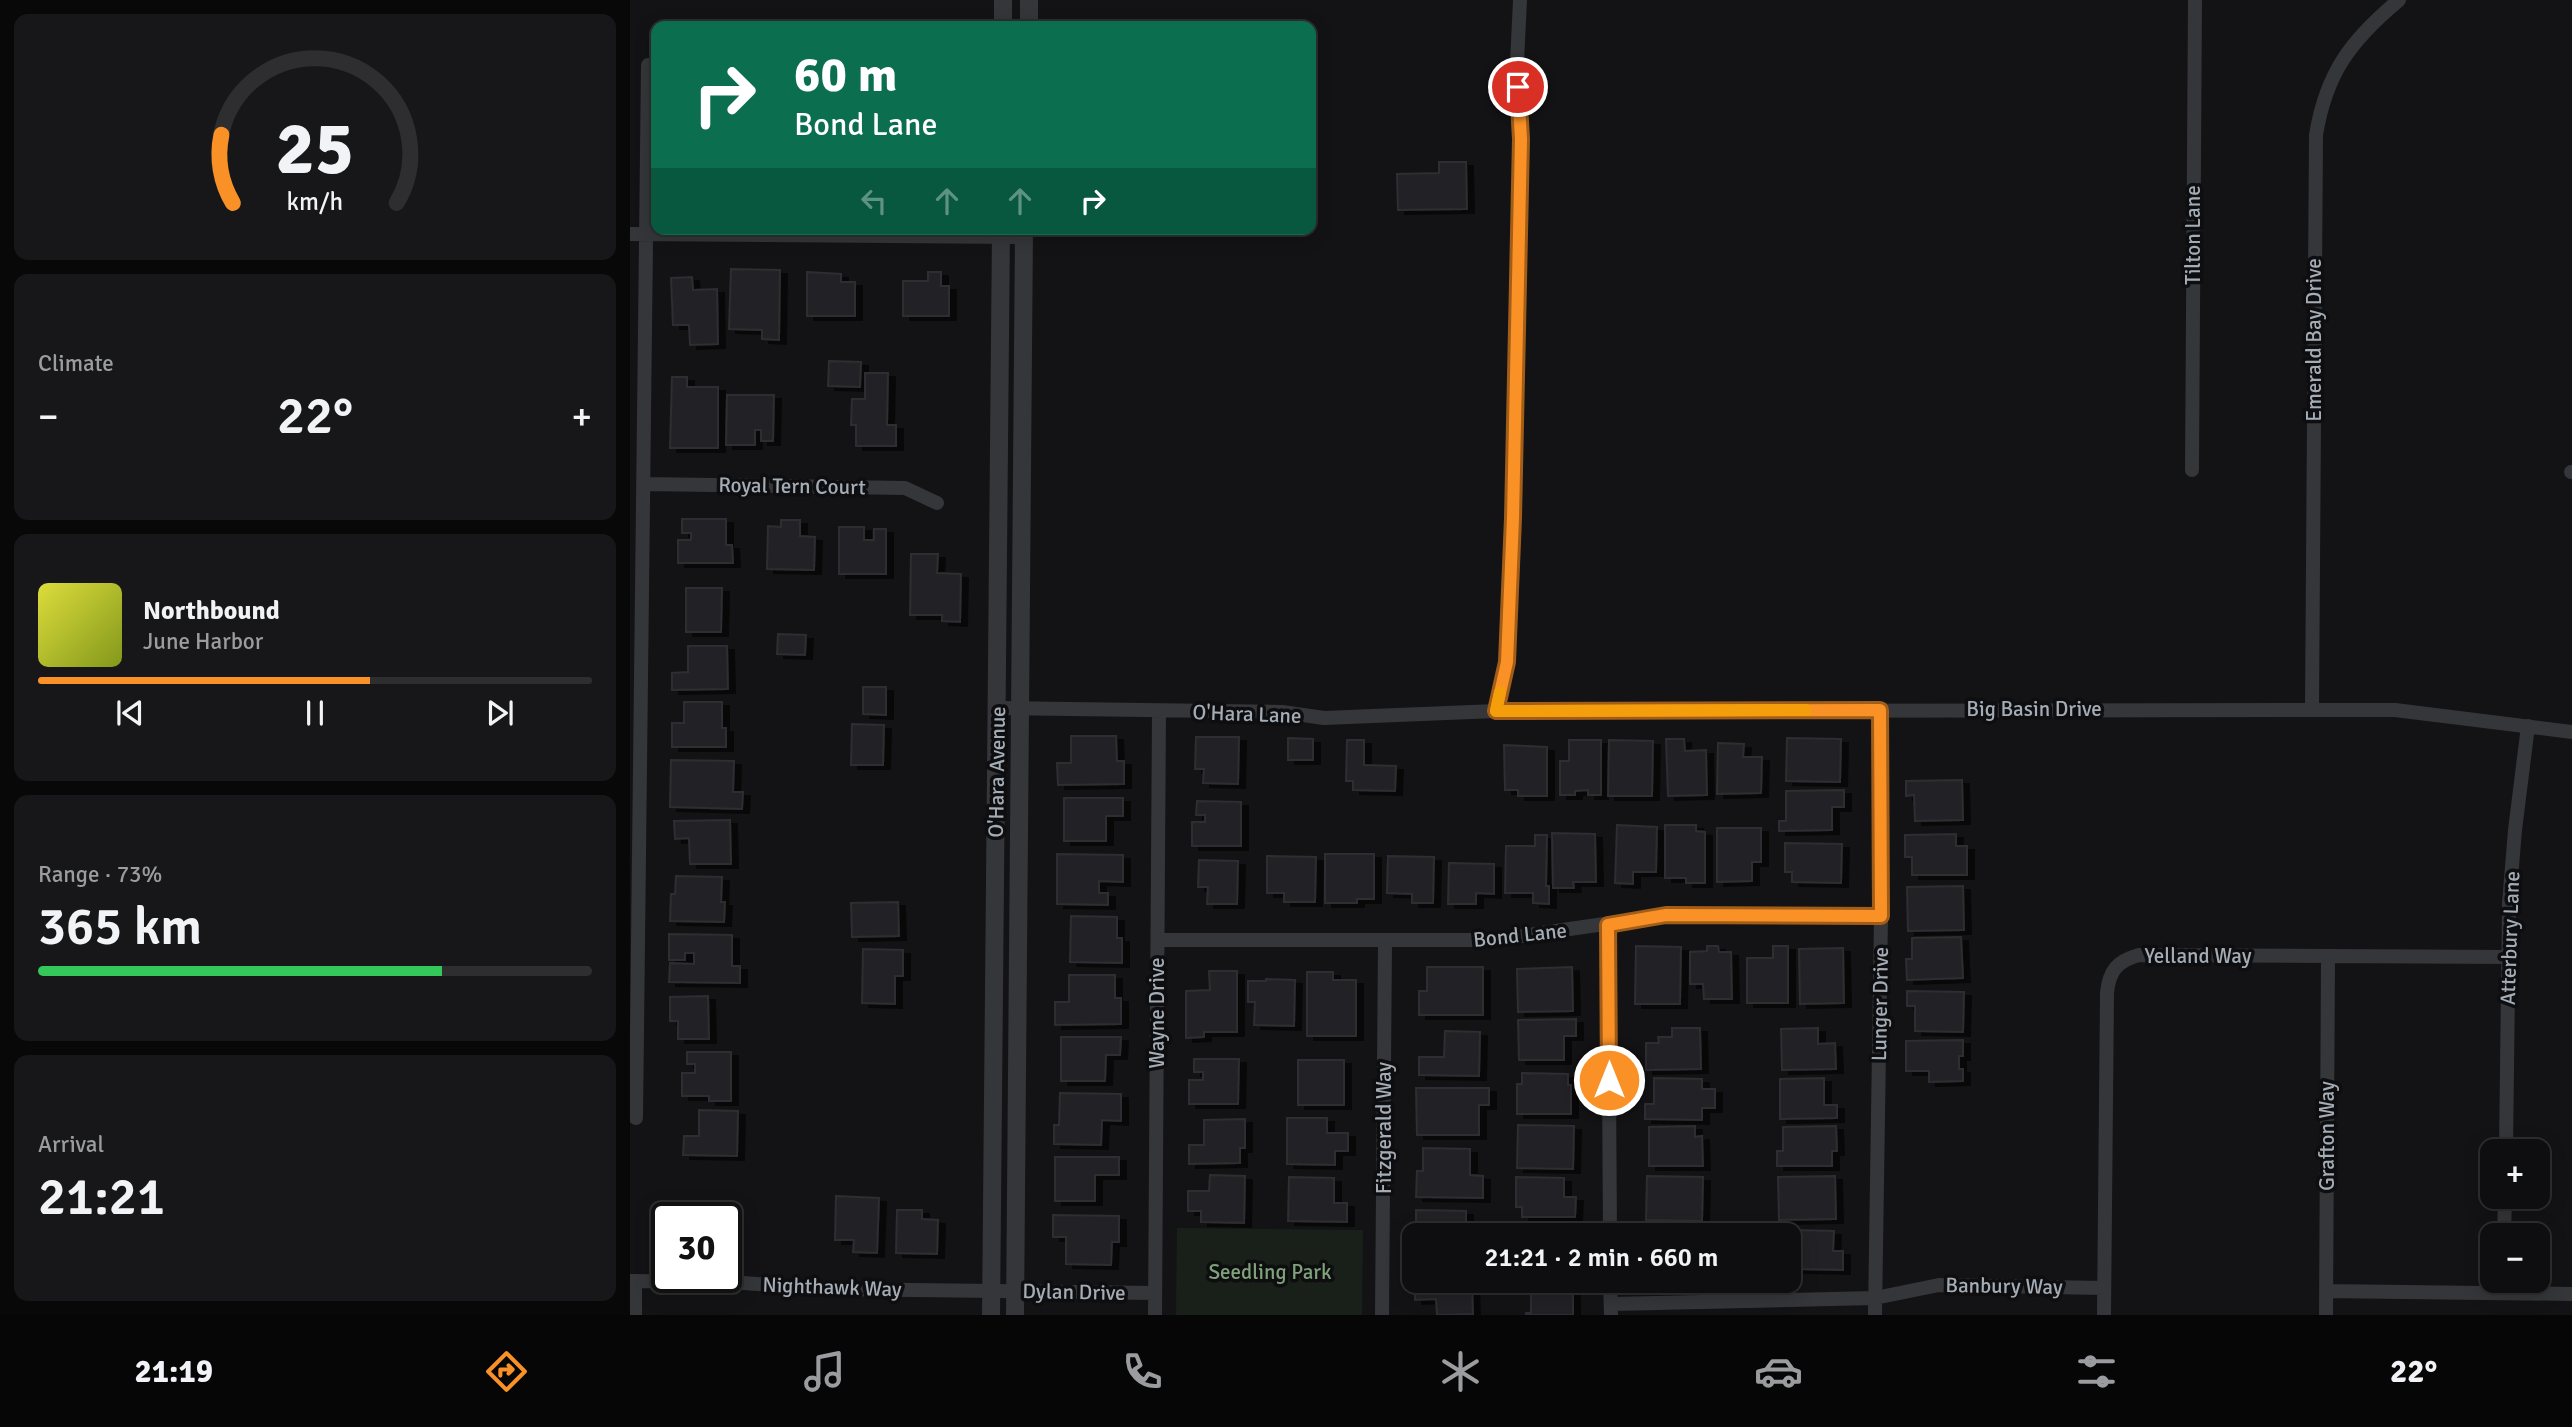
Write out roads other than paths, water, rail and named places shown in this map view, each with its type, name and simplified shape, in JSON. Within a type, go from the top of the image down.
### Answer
[{"type":"street","points":[[1003,0],[1003,21]]},
{"type":"street","points":[[1029,0],[1029,21]]},
{"type":"street","points":[[1496,711],[1507,662],[1513,518],[1521,139],[1517,62],[1520,0]]},
{"type":"street","name":"Tilton Lane","points":[[2192,470],[2195,0]]},
{"type":"street","name":"Emerald Bay Drive","points":[[2312,709],[2316,135],[2320,110],[2344,55],[2369,25],[2399,0]]},
{"type":"street","points":[[636,1118],[635,792],[644,484],[648,65]]},
{"type":"street","points":[[630,234],[651,234]]},
{"type":"street","name":"O'Hara Avenue","points":[[991,1315],[1001,235]]},
{"type":"street","name":"O'Hara Avenue","points":[[1016,1315],[1024,235]]},
{"type":"street","name":"Royal Tern Court","points":[[644,484],[905,488],[937,503]]},
{"type":"street","name":"O'Hara Lane","points":[[998,708],[1282,712],[1324,718],[1496,711]]},
{"type":"street","name":"Lunger Drive","points":[[1875,1315],[1881,916],[1880,710]]},
{"type":"street","name":"Big Basin Drive","points":[[1496,711],[2395,710],[2572,732]]},
{"type":"street","name":"Wayne Drive","points":[[1155,1315],[1159,711]]},
{"type":"street","name":"Atterbury Lane","points":[[2505,1139],[2508,957],[2513,855],[2528,726]]},
{"type":"street","name":"Bond Lane","points":[[1158,940],[1493,940],[1666,915],[1881,916]]},
{"type":"street","points":[[1608,925],[1610,1223]]},
{"type":"street","name":"Fitzgerald Way","points":[[1382,1315],[1385,942]]},
{"type":"street","name":"Yelland Way","points":[[2104,1315],[2107,993],[2109,978],[2116,966],[2125,959],[2139,956],[2508,957]]},
{"type":"street","name":"Grafton Way","points":[[2326,1315],[2328,956]]},
{"type":"street","points":[[633,1281],[635,1315]]},
{"type":"street","name":"Nighthawk Way","points":[[633,1281],[729,1282],[828,1289],[992,1291]]},
{"type":"street","name":"Banbury Way","points":[[1611,1309],[1875,1298],[1939,1285],[2104,1288]]},
{"type":"street","points":[[2326,1291],[2480,1288]]},
{"type":"street","name":"Dylan Drive","points":[[992,1291],[1155,1293]]},
{"type":"street","points":[[2550,1292],[2572,1294]]},
{"type":"park label","name":"Seedling Park","points":[[1270,1272]]}]
